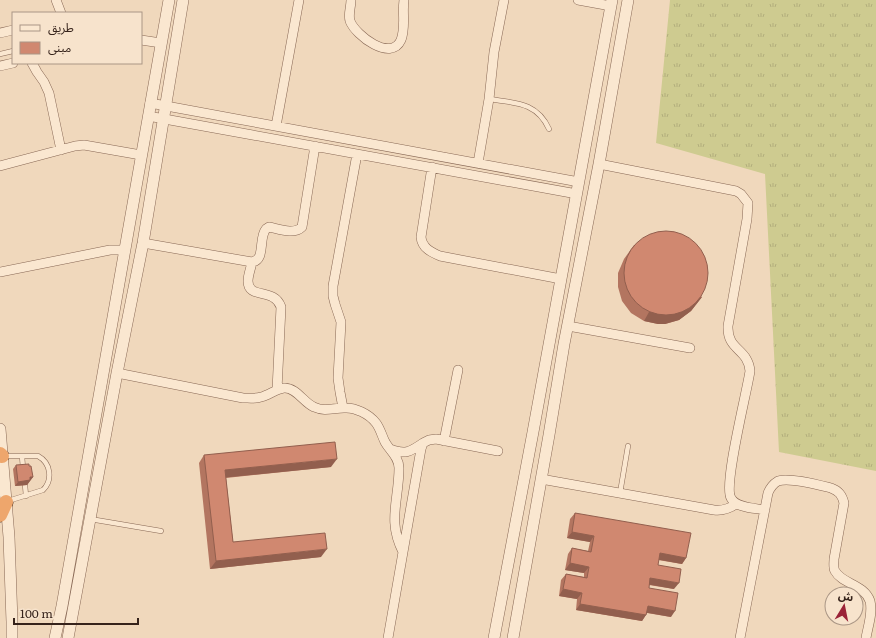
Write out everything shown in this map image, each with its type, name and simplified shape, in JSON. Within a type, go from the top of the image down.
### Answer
[{"type":"highway","points":[[0,515],[6,502]]},
{"type":"street","points":[[56,0],[60,12]]},
{"type":"street","points":[[55,638],[169,0]]},
{"type":"street","points":[[68,638],[117,373],[143,244],[183,0]]},
{"type":"street","points":[[276,126],[299,0]]},
{"type":"street","points":[[351,0],[349,13],[355,29],[359,34],[380,48],[395,47],[400,41],[403,32],[404,0]]},
{"type":"street","points":[[478,163],[489,99],[492,64],[504,0]]},
{"type":"street","points":[[494,638],[612,3],[578,0]]},
{"type":"street","points":[[513,638],[568,326],[628,0]]},
{"type":"street","points":[[0,33],[12,30]]},
{"type":"street","points":[[142,40],[161,43]]},
{"type":"street","points":[[0,66],[12,63]]},
{"type":"street","points":[[33,64],[49,93],[61,150]]},
{"type":"street","points":[[150,103],[579,182]]},
{"type":"street","points":[[148,116],[577,194]]},
{"type":"street","points":[[240,132],[242,124],[247,121]]},
{"type":"street","points":[[0,166],[84,145],[141,155]]},
{"type":"street","points":[[143,244],[256,262],[260,258],[263,234],[266,229],[269,227],[295,231],[302,227],[315,146]]},
{"type":"street","points":[[343,408],[338,378],[341,322],[334,300],[333,286],[357,154]]},
{"type":"street","points":[[599,164],[736,191],[741,194],[748,203],[747,219],[728,326],[731,342],[744,354],[750,371],[732,463],[729,494],[731,499],[736,504],[765,510]]},
{"type":"street","points":[[432,167],[421,237],[421,241],[427,249],[440,256],[561,279]]},
{"type":"street","points":[[517,182],[521,178],[521,172]]},
{"type":"street","points":[[0,272],[105,251],[124,250]]},
{"type":"street","points":[[252,262],[248,280],[249,286],[254,292],[273,297],[280,302],[281,307],[277,390]]},
{"type":"street","points":[[568,326],[690,348]]},
{"type":"street","points":[[444,441],[458,370]]},
{"type":"street","points":[[117,373],[243,398],[260,398],[284,388],[294,392],[311,406],[320,410],[351,408],[366,414],[376,423],[396,457],[399,467],[395,501],[395,528],[403,552]]},
{"type":"street","points":[[0,429],[9,537],[12,638]]},
{"type":"street","points":[[390,449],[401,453],[416,448],[429,440],[436,440],[498,451]]},
{"type":"street","points":[[388,638],[423,443]]},
{"type":"street","points":[[528,458],[535,464],[544,465]]},
{"type":"street","points":[[541,479],[714,510],[728,509],[736,504]]},
{"type":"street","points":[[740,638],[768,492],[774,484],[784,480],[792,480],[831,488],[837,490],[841,494],[844,503],[834,559],[834,568],[838,576],[858,587],[868,597],[870,602],[870,616],[866,638]]},
{"type":"street","points":[[512,545],[521,549],[527,556]]},
{"type":"lane","points":[[0,54],[12,51]]},
{"type":"lane","points":[[489,99],[528,106],[539,114],[549,129]]},
{"type":"lane","points":[[620,493],[628,446]]},
{"type":"lane","points":[[1,455],[38,456],[47,463],[49,468],[49,480],[47,486],[43,490],[6,502]]},
{"type":"lane","points":[[22,456],[23,468]]},
{"type":"lane","points":[[24,485],[26,496]]},
{"type":"lane","points":[[90,518],[161,531]]},
{"type":"green space","points":[[670,0],[876,0],[876,471],[779,452],[765,174],[656,143]]},
{"type":"building","points":[[666,231],[682,234],[696,243],[705,257],[708,273],[705,289],[696,303],[682,312],[666,315],[650,312],[636,303],[627,289],[624,273],[627,257],[636,243],[650,234]]},
{"type":"building","points":[[335,442],[337,459],[225,470],[233,542],[325,533],[327,549],[216,561],[204,455]]},
{"type":"building","points":[[29,464],[29,466],[31,466],[33,477],[30,477],[30,480],[18,482],[16,465]]},
{"type":"building","points":[[575,513],[691,533],[686,558],[660,553],[658,565],[681,569],[679,583],[650,578],[649,588],[678,593],[675,611],[648,606],[646,615],[580,604],[582,593],[563,589],[566,574],[587,578],[589,567],[570,563],[572,548],[591,552],[594,536],[572,532]]}]
